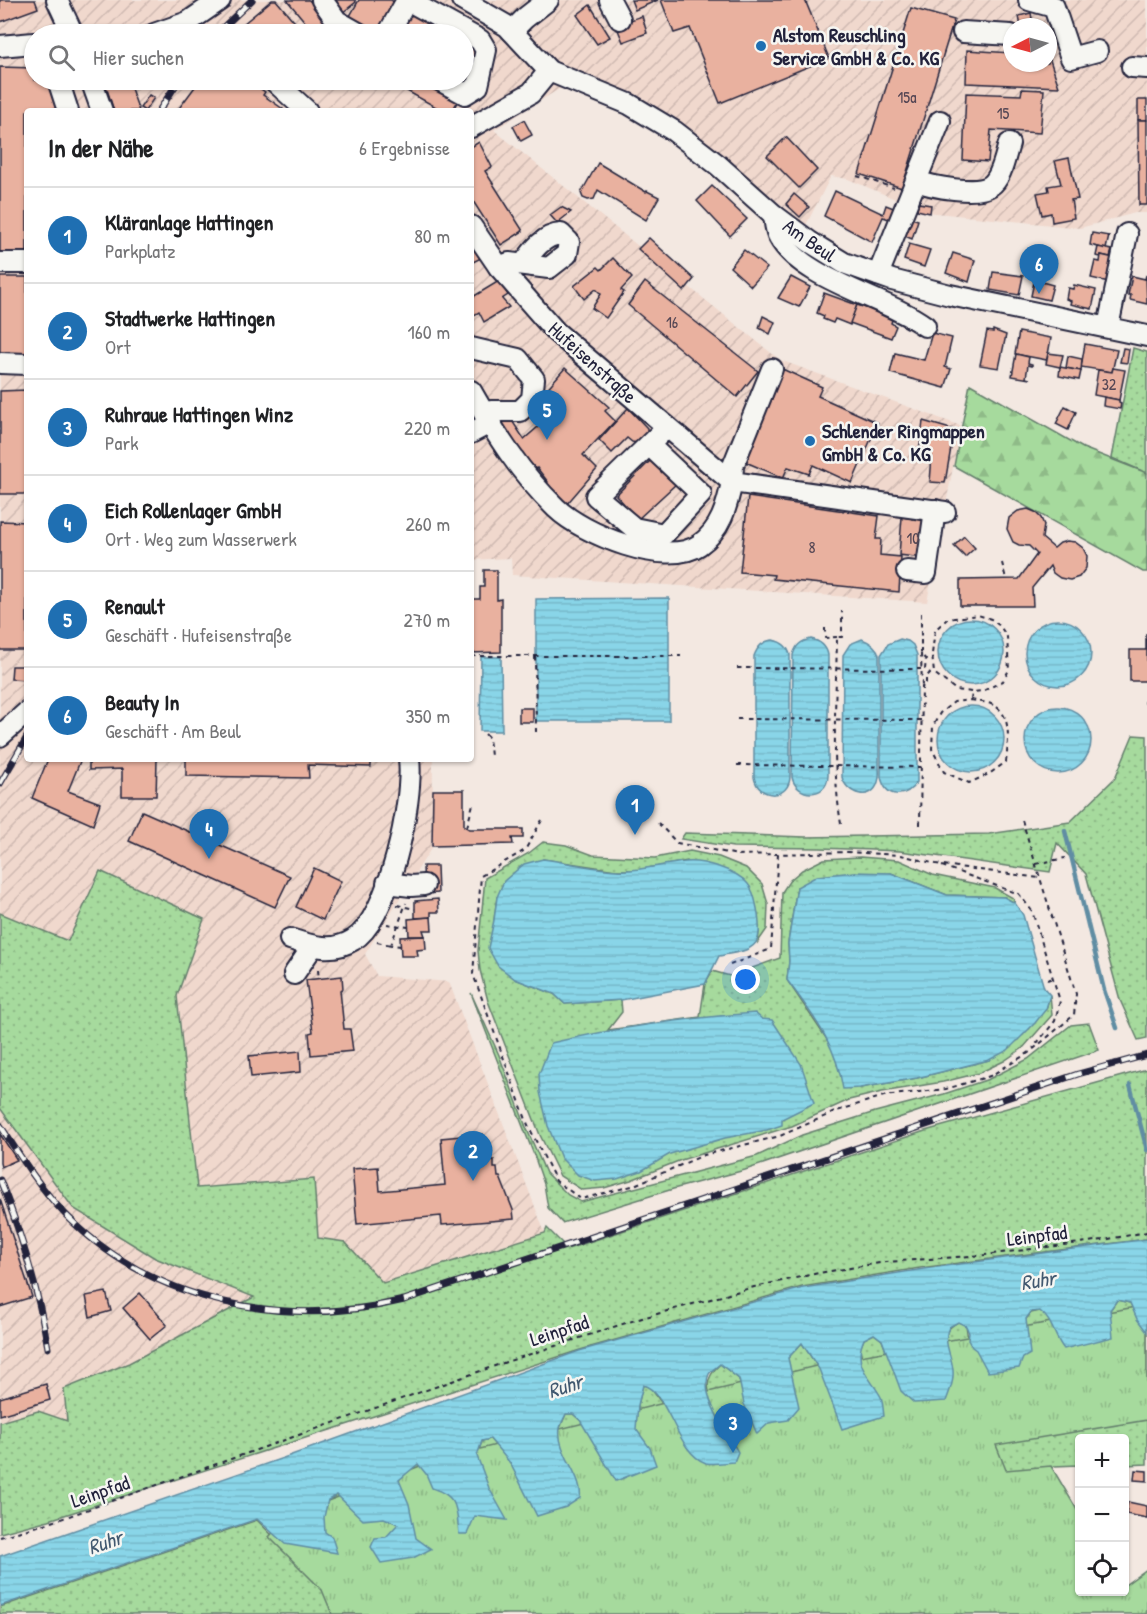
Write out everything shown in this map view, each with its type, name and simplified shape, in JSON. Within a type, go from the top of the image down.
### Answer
[{"type":"street","points":[[57,0],[68,24]]},
{"type":"street","points":[[182,24],[220,0]]},
{"type":"street","points":[[322,0],[337,21],[342,24]]},
{"type":"street","points":[[394,24],[407,0],[451,24]]},
{"type":"street","points":[[462,0],[493,17],[512,31],[549,71],[531,93],[474,125]]},
{"type":"street","points":[[512,31],[548,0]]},
{"type":"street","points":[[610,0],[620,19]]},
{"type":"street","points":[[1029,0],[1054,7],[1071,58],[1097,51]]},
{"type":"street","points":[[480,40],[493,17]]},
{"type":"street","points":[[963,32],[1003,34]]},
{"type":"street","points":[[474,37],[480,40],[486,50],[478,86],[474,88]]},
{"type":"street","points":[[0,46],[24,44]]},
{"type":"street","name":"Am Beul","points":[[549,71],[629,104],[674,130],[774,214],[810,242],[844,263],[878,276],[950,295],[1147,336]]},
{"type":"street","points":[[61,90],[67,108]]},
{"type":"street","points":[[95,90],[101,108]]},
{"type":"street","points":[[284,90],[303,108]]},
{"type":"street","points":[[458,90],[465,94],[472,90]]},
{"type":"street","points":[[878,276],[940,122]]},
{"type":"street","points":[[917,181],[971,191],[990,186],[998,177],[1009,144]]},
{"type":"street","points":[[774,214],[776,229],[781,240],[806,264],[831,280],[901,311],[925,326]]},
{"type":"street","name":"Hufeisenstraße","points":[[474,230],[500,267],[556,333],[732,482]]},
{"type":"street","points":[[1108,327],[1127,234]]},
{"type":"street","points":[[0,263],[24,263]]},
{"type":"street","points":[[500,267],[505,264],[524,263]]},
{"type":"street","points":[[474,349],[518,359],[534,379],[532,399],[520,411],[491,411],[487,419],[474,430]]},
{"type":"street","points":[[0,363],[24,364]]},
{"type":"street","points":[[474,396],[512,459],[559,510],[589,530],[621,544],[666,553],[682,552],[698,546],[711,535],[721,521],[728,502],[733,466],[772,369]]},
{"type":"street","points":[[649,446],[701,494],[664,534],[634,528],[596,496],[667,427]]},
{"type":"street","points":[[732,482],[940,511],[926,573],[907,571]]},
{"type":"street","points":[[0,736],[24,715]]},
{"type":"street","points":[[290,939],[329,948],[343,945],[360,935],[372,920],[387,883],[403,829],[408,804],[409,762]]},
{"type":"street","points":[[387,883],[418,885]]},
{"type":"street","points":[[294,974],[313,946]]},
{"type":"path","points":[[857,176],[897,189]]},
{"type":"path","points":[[1002,563],[1006,579]]},
{"type":"path","points":[[825,628],[825,638],[842,637],[842,611]]},
{"type":"path","points":[[920,825],[921,612]]},
{"type":"path","points":[[921,654],[926,660],[925,669],[956,690],[983,691],[1003,681],[1009,670],[1007,637],[1000,626],[991,619],[978,615],[963,614],[947,619],[935,630],[932,673]]},
{"type":"path","points":[[837,637],[835,766],[836,794],[841,824]]},
{"type":"path","points":[[474,656],[681,656]]},
{"type":"path","points":[[535,656],[536,732]]},
{"type":"path","points":[[737,668],[919,669]]},
{"type":"path","points":[[922,687],[926,685],[926,678],[932,673]]},
{"type":"path","points":[[971,700],[972,692]]},
{"type":"path","points":[[971,700],[992,705],[1000,710],[1006,721],[1008,743],[1006,762],[989,774],[969,783],[944,772],[932,749],[933,726],[940,713],[954,702],[971,700]]},
{"type":"path","points":[[736,720],[921,720]]},
{"type":"path","points":[[485,734],[489,738],[491,756]]},
{"type":"path","points":[[737,765],[919,767]]},
{"type":"path","points":[[466,827],[473,804]]},
{"type":"path","points":[[543,820],[525,850],[481,876],[473,974],[528,1125],[556,1181],[581,1199],[632,1185],[704,1155],[780,1136],[837,1111],[884,1096],[946,1089],[990,1076],[1030,1052],[1074,1015],[1076,994],[1022,820]]},
{"type":"path","points":[[658,823],[677,843],[738,855],[848,852],[901,855],[936,864],[1019,894],[1032,911],[1060,1001],[1055,1021],[1030,1052]]},
{"type":"path","points":[[730,965],[771,949],[778,854]]},
{"type":"path","points":[[1036,864],[1065,858]]},
{"type":"path","points":[[936,864],[1040,878]]},
{"type":"path","points":[[401,946],[392,945],[398,926],[418,885]]},
{"type":"path","points":[[372,920],[408,927]]},
{"type":"path","points":[[1047,980],[1053,978]]},
{"type":"path","name":"Leinpfad","points":[[0,1537],[56,1521],[516,1358],[635,1320],[754,1287],[886,1262],[985,1255],[1147,1232]]},
{"type":"shaded area","points":[[0,0],[1147,0],[1147,213],[1135,213],[1080,228],[917,211],[900,201],[848,179],[831,176],[806,225],[723,157],[567,84],[494,130],[780,360],[961,426],[927,602],[512,575],[511,558],[474,560],[474,108],[24,108],[24,762],[433,762],[432,847],[365,954],[377,976],[449,982],[545,1233],[383,1283],[345,1242],[318,1238],[313,1179],[197,1188],[177,996],[203,919],[68,942],[0,913]]},
{"type":"shaded area","points":[[0,1108],[73,1208],[155,1258],[254,1297],[129,1363],[65,1388],[67,1422],[38,1411],[0,1422]]},
{"type":"green space","points":[[1133,348],[1147,352],[1147,473],[1112,458]]},
{"type":"green space","points":[[970,384],[1083,448],[1147,473],[1147,572],[1143,572],[954,466]]},
{"type":"green space","points":[[1133,735],[1147,736],[1147,1038],[1138,1040],[1120,1000],[1086,874],[1057,843],[1050,872],[900,851],[733,847],[681,839],[685,833],[805,837],[989,834],[1070,822],[1115,778]]},
{"type":"green space","points":[[543,842],[566,845],[593,855],[655,858],[690,851],[719,857],[746,868],[762,884],[768,904],[767,929],[758,942],[759,932],[687,861],[639,870],[616,870],[543,859],[497,897],[494,920],[515,979],[554,994],[565,1004],[621,1000],[622,1012],[608,1030],[700,1017],[705,984],[712,971],[730,976],[780,958],[782,892],[790,880],[802,870],[824,859],[860,857],[899,860],[933,875],[995,888],[1013,898],[1015,903],[1004,897],[947,895],[891,873],[797,887],[788,943],[787,980],[832,1047],[840,1072],[860,1088],[917,1078],[989,1060],[1046,1009],[1050,995],[1052,1015],[1023,1048],[1004,1061],[979,1073],[849,1100],[792,1126],[681,1160],[631,1180],[604,1188],[582,1190],[560,1176],[540,1135],[488,1001],[480,970],[478,951],[485,878],[529,853]]},
{"type":"green space","points":[[100,871],[204,919],[177,996],[197,1188],[314,1179],[318,1238],[345,1242],[383,1283],[545,1233],[547,1228],[568,1249],[925,1131],[1147,1069],[1147,1239],[920,1268],[802,1287],[580,1350],[49,1520],[0,1533],[0,1422],[38,1411],[67,1421],[64,1389],[129,1363],[254,1297],[155,1258],[73,1208],[0,1108],[0,913],[68,941]]},
{"type":"green space","points":[[471,993],[499,1055],[546,1173],[568,1195],[581,1202],[757,1156],[802,1135],[989,1079],[1028,1059],[1071,1025],[1089,1023],[1099,1050],[745,1170],[562,1223],[548,1208],[544,1184],[534,1155]]},
{"type":"green space","points":[[1117,1300],[1130,1303],[1147,1332],[1147,1464],[1129,1465],[1129,1434],[1075,1434],[1075,1465],[1054,1466],[1033,1502],[503,1614],[0,1614],[0,1607],[257,1520],[274,1537],[324,1517],[328,1500],[337,1495],[347,1505],[400,1480],[418,1464],[426,1474],[477,1456],[482,1441],[490,1439],[510,1463],[563,1451],[560,1428],[566,1414],[573,1414],[580,1420],[636,1429],[643,1385],[650,1387],[663,1405],[715,1409],[708,1385],[711,1375],[720,1364],[739,1379],[744,1404],[790,1374],[788,1358],[802,1343],[819,1369],[865,1374],[860,1349],[864,1339],[874,1334],[882,1340],[901,1392],[946,1344],[948,1331],[958,1322],[966,1325],[968,1340],[1026,1334],[1026,1319],[1031,1313],[1040,1311],[1049,1318],[1112,1337],[1110,1310]]},
{"type":"green space","points":[[1147,1305],[1147,1420],[996,1445],[1006,1470],[1051,1466],[1075,1506],[1075,1596],[1129,1596],[1129,1582],[1147,1569],[1147,1614],[332,1614],[322,1590],[269,1537],[288,1516],[436,1460],[849,1358]]},
{"type":"water","points":[[669,598],[669,721],[536,721],[536,599]]},
{"type":"water","points":[[964,619],[978,619],[990,624],[999,633],[1004,652],[1002,665],[995,676],[978,685],[964,685],[952,680],[943,671],[938,659],[938,645],[943,633],[952,624]]},
{"type":"water","points":[[1064,620],[1082,629],[1089,640],[1091,653],[1089,666],[1082,677],[1071,684],[1052,686],[1034,677],[1027,666],[1025,647],[1034,629],[1045,622]]},
{"type":"water","points":[[811,639],[822,644],[828,655],[828,776],[823,789],[811,793],[799,789],[792,777],[793,655],[799,644]]},
{"type":"water","points":[[862,639],[873,645],[879,655],[879,778],[875,789],[859,794],[848,788],[842,777],[843,655],[850,644]]},
{"type":"water","points":[[900,639],[913,645],[917,655],[917,782],[902,794],[896,794],[887,789],[881,777],[881,655],[888,644]]},
{"type":"water","points":[[773,640],[784,645],[790,655],[790,776],[785,790],[774,794],[761,790],[754,777],[754,656],[761,645]]},
{"type":"water","points":[[481,657],[501,657],[502,731],[480,731]]},
{"type":"water","points":[[965,706],[977,706],[995,715],[1002,726],[1004,739],[1002,752],[995,763],[984,770],[965,772],[952,767],[943,758],[938,745],[938,733],[943,720],[952,711]]},
{"type":"water","points":[[1051,707],[1065,707],[1077,712],[1086,721],[1091,740],[1089,753],[1082,764],[1065,773],[1051,773],[1039,768],[1030,759],[1025,747],[1025,733],[1030,721],[1039,712]]},
{"type":"water","points":[[543,859],[616,870],[634,870],[692,862],[710,864],[728,870],[743,879],[751,888],[758,915],[758,940],[750,948],[719,956],[705,984],[621,1000],[565,1004],[554,994],[515,979],[498,966],[488,948],[497,897],[504,881],[524,864]]},
{"type":"water","points":[[854,872],[891,873],[947,895],[1004,897],[1015,903],[1023,915],[1044,988],[1050,995],[1046,1009],[1008,1050],[989,1060],[917,1078],[843,1089],[840,1073],[829,1044],[787,980],[788,943],[797,887],[817,876]]},
{"type":"water","points":[[755,1013],[762,1019],[772,1020],[801,1064],[814,1103],[782,1119],[782,1125],[670,1154],[641,1171],[617,1179],[595,1181],[578,1175],[561,1158],[548,1126],[540,1092],[539,1074],[551,1043],[653,1024]]},
{"type":"water","name":"Ruhr","points":[[1147,1239],[1147,1332],[1137,1319],[1130,1303],[1117,1300],[1110,1310],[1113,1337],[1064,1349],[1044,1315],[1040,1311],[1031,1312],[1026,1319],[1030,1354],[1023,1358],[1019,1368],[988,1372],[968,1340],[969,1333],[966,1326],[958,1322],[949,1327],[947,1333],[953,1376],[946,1401],[914,1403],[901,1391],[882,1340],[874,1334],[864,1339],[860,1356],[864,1370],[881,1397],[884,1416],[842,1429],[819,1369],[802,1343],[788,1358],[799,1407],[788,1420],[769,1423],[757,1434],[744,1404],[739,1379],[720,1364],[709,1374],[707,1382],[711,1403],[738,1452],[734,1462],[709,1464],[696,1457],[687,1448],[660,1399],[652,1390],[643,1385],[636,1429],[650,1448],[656,1465],[616,1481],[580,1420],[573,1414],[566,1414],[560,1428],[560,1437],[578,1481],[580,1498],[566,1507],[537,1516],[510,1463],[490,1439],[482,1441],[477,1456],[489,1488],[507,1520],[475,1516],[467,1534],[459,1534],[456,1510],[452,1500],[441,1491],[432,1488],[426,1474],[418,1464],[399,1480],[409,1504],[416,1538],[431,1549],[413,1558],[381,1563],[371,1547],[375,1538],[386,1537],[398,1524],[384,1518],[363,1520],[337,1495],[328,1500],[324,1517],[325,1532],[332,1537],[337,1553],[285,1544],[257,1519],[0,1606],[0,1556],[286,1457],[579,1351],[803,1288],[930,1268]]},
{"type":"building","points":[[0,0],[35,0],[38,8],[0,22]]},
{"type":"building","points":[[272,0],[276,0],[296,24],[243,24]]},
{"type":"building","points":[[287,0],[309,0],[329,24],[307,24]]},
{"type":"building","points":[[332,0],[355,0],[356,2],[342,13]]},
{"type":"building","points":[[359,0],[391,0],[400,5],[388,24],[364,24],[350,16]]},
{"type":"building","points":[[631,0],[658,0],[635,10]]},
{"type":"building","name":"Alstom Reuschling Service GmbH & Co. KG","points":[[661,0],[805,0],[829,58],[720,103],[690,28],[674,33]]},
{"type":"building","points":[[590,5],[610,37],[597,44],[577,15]]},
{"type":"building","points":[[911,8],[954,20],[902,188],[859,174]]},
{"type":"building","points":[[408,10],[434,24],[400,24]]},
{"type":"building","points":[[1031,13],[1032,18],[1019,18],[1019,16]]},
{"type":"building","points":[[642,16],[647,33],[623,42],[616,25]]},
{"type":"building","points":[[474,47],[480,50],[474,61]]},
{"type":"building","points":[[967,50],[1003,52],[1003,72],[1054,72],[1059,87],[966,83]]},
{"type":"building","points":[[0,67],[24,68],[24,90],[54,90],[57,108],[24,108],[24,254],[0,253]]},
{"type":"building","points":[[1022,89],[1044,90],[1040,133],[991,130],[988,162],[963,160],[966,93],[1021,95]]},
{"type":"building","points":[[107,90],[132,90],[138,108],[113,108]]},
{"type":"building","points":[[193,90],[262,90],[265,92],[263,95],[282,108],[179,108]]},
{"type":"building","points":[[405,90],[442,90],[459,99],[454,108],[438,108]]},
{"type":"building","points":[[149,95],[154,98],[147,108],[140,108]]},
{"type":"building","points":[[1138,100],[1147,100],[1147,120],[1138,120]]},
{"type":"building","points":[[524,120],[532,135],[521,141],[513,126]]},
{"type":"building","points":[[1138,120],[1147,120],[1147,205],[1139,205]]},
{"type":"building","points":[[786,137],[817,170],[799,188],[767,156]]},
{"type":"building","points":[[479,142],[492,167],[485,171],[523,231],[501,245],[474,203],[474,145]]},
{"type":"building","points":[[1069,158],[1078,199],[1071,200],[1074,218],[1052,222],[1051,213],[1042,215],[1037,193],[1049,191],[1048,186],[1061,184],[1055,161]]},
{"type":"building","points":[[598,163],[646,192],[659,197],[646,220],[598,190],[594,199],[583,198],[581,193]]},
{"type":"building","points":[[712,186],[747,219],[730,236],[697,201]]},
{"type":"building","points":[[835,191],[883,214],[886,205],[896,209],[892,220],[883,217],[872,242],[824,216]]},
{"type":"building","points":[[794,194],[809,207],[800,217],[786,204]]},
{"type":"building","points":[[918,203],[931,205],[930,213],[917,210]]},
{"type":"building","points":[[561,207],[571,212],[557,223],[550,215]]},
{"type":"building","points":[[911,218],[918,220],[912,239],[905,236]]},
{"type":"building","points":[[1092,233],[1109,236],[1106,249],[1090,245]]},
{"type":"building","points":[[649,238],[694,279],[684,291],[638,249]]},
{"type":"building","points":[[909,244],[930,250],[924,267],[904,260]]},
{"type":"building","points":[[474,246],[481,258],[474,262]]},
{"type":"building","points":[[1098,247],[1112,250],[1110,257],[1096,256]]},
{"type":"building","points":[[744,250],[767,268],[751,286],[730,267]]},
{"type":"building","points":[[1032,252],[1041,253],[1039,266],[1030,265]]},
{"type":"building","points":[[953,253],[975,260],[969,282],[946,273]]},
{"type":"building","points":[[1101,255],[1114,258],[1109,282],[1091,278],[1095,261],[1100,262]]},
{"type":"building","points":[[613,258],[632,278],[621,290],[624,292],[606,318],[592,308],[601,294],[596,289],[584,299],[574,286],[598,267],[601,270]]},
{"type":"building","points":[[993,272],[1023,276],[1019,295],[990,290]]},
{"type":"building","points":[[1146,275],[1147,304],[1130,300],[1131,295],[1128,295],[1132,276],[1145,279]]},
{"type":"building","points":[[0,277],[24,277],[24,355],[0,355]]},
{"type":"building","points":[[791,277],[810,287],[799,307],[778,298]]},
{"type":"building","points":[[1035,277],[1053,285],[1049,300],[1031,296]]},
{"type":"building","points":[[499,281],[508,295],[502,299],[509,307],[484,322],[479,312],[474,315],[474,296]]},
{"type":"building","points":[[645,282],[758,371],[737,397],[628,305]]},
{"type":"building","points":[[1074,285],[1096,290],[1092,309],[1070,304],[1071,301],[1066,299],[1068,288],[1073,289]]},
{"type":"building","points":[[824,293],[857,305],[850,325],[835,319],[833,323],[823,319],[824,316],[817,313]]},
{"type":"building","points":[[857,305],[893,317],[891,323],[896,326],[891,338],[850,323]]},
{"type":"building","points":[[763,316],[775,322],[770,334],[759,328]]},
{"type":"building","points":[[993,330],[1006,335],[999,368],[980,365],[987,331],[993,332]]},
{"type":"building","points":[[1019,332],[1051,338],[1047,360],[1015,354]]},
{"type":"building","points":[[932,333],[952,338],[945,367],[951,369],[945,388],[890,373],[895,353],[924,360]]},
{"type":"building","points":[[1085,344],[1117,350],[1112,372],[1081,367]]},
{"type":"building","points":[[1123,348],[1129,349],[1127,363],[1120,362]]},
{"type":"building","points":[[1048,353],[1063,355],[1060,367],[1046,364]]},
{"type":"building","points":[[1016,354],[1029,357],[1028,363],[1032,366],[1028,365],[1026,378],[1030,379],[1012,376]]},
{"type":"building","points":[[1068,356],[1082,359],[1081,371],[1066,368]]},
{"type":"building","points":[[1060,367],[1081,371],[1079,380],[1059,376]]},
{"type":"building","points":[[565,368],[609,407],[605,411],[615,421],[583,455],[597,469],[566,505],[545,485],[548,482],[537,468],[535,470],[516,449],[499,424],[509,416],[524,439],[554,413],[538,399]]},
{"type":"building","name":"Schlender Ringmappen GmbH & Co. KG","points":[[780,368],[822,387],[818,396],[878,423],[852,483],[813,465],[809,474],[788,467],[783,478],[741,460]]},
{"type":"building","points":[[1113,368],[1125,370],[1119,400],[1094,395],[1098,370],[1112,372]]},
{"type":"building","points":[[24,390],[24,494],[0,494],[0,391]]},
{"type":"building","points":[[1104,397],[1119,400],[1120,409],[1103,406]]},
{"type":"building","points":[[1065,406],[1076,412],[1068,430],[1056,424]]},
{"type":"building","points":[[628,408],[647,428],[647,434],[638,443],[627,438],[612,453],[599,440]]},
{"type":"building","points":[[923,421],[954,430],[945,483],[930,482],[932,456],[919,455]]},
{"type":"building","points":[[652,459],[676,484],[638,519],[616,495]]},
{"type":"building","points":[[748,497],[879,516],[876,539],[881,539],[880,555],[901,557],[899,592],[773,579],[774,575],[740,572]]},
{"type":"building","points":[[1028,509],[1041,518],[1044,525],[1042,538],[1054,548],[1067,541],[1075,542],[1083,548],[1087,556],[1086,568],[1079,577],[1070,580],[1060,578],[1053,573],[1050,566],[1032,588],[1033,606],[960,606],[960,580],[1019,579],[1037,554],[1029,546],[1013,542],[1007,529],[1009,518],[1018,511]]},
{"type":"building","points":[[902,517],[928,521],[923,558],[899,555]]},
{"type":"building","points":[[0,521],[24,522],[24,650],[0,650]]},
{"type":"building","points":[[964,536],[975,548],[965,557],[954,546]]},
{"type":"building","points":[[484,570],[497,570],[497,600],[501,599],[501,652],[474,653],[474,599],[480,599],[480,587],[484,587]]},
{"type":"building","points":[[1146,634],[1147,703],[1145,703],[1146,681],[1130,681],[1130,650],[1146,650]]},
{"type":"building","points":[[12,666],[24,666],[24,680],[11,679]]},
{"type":"building","points":[[519,708],[533,708],[533,722],[519,722]]},
{"type":"building","points":[[47,762],[80,762],[68,791],[100,803],[93,825],[32,798]]},
{"type":"building","points":[[89,762],[157,762],[156,796],[122,796],[122,769],[89,770]]},
{"type":"building","points":[[186,762],[371,762],[371,767],[308,765],[309,778],[186,776]]},
{"type":"building","points":[[433,790],[464,790],[464,826],[469,829],[523,829],[523,838],[512,838],[513,844],[432,846]]},
{"type":"building","points":[[142,811],[290,876],[275,907],[129,841]]},
{"type":"building","points":[[423,866],[437,866],[438,893],[424,894]]},
{"type":"building","points":[[314,868],[341,881],[323,920],[296,907]]},
{"type":"building","points":[[438,899],[439,912],[431,912],[431,917],[415,918],[415,901]]},
{"type":"building","points":[[431,917],[432,930],[423,930],[425,936],[409,936],[408,919]]},
{"type":"building","points":[[425,936],[426,949],[417,950],[418,956],[401,956],[400,937]]},
{"type":"building","points":[[342,976],[343,989],[340,990],[344,1029],[350,1029],[353,1051],[311,1055],[309,1033],[313,1032],[306,980]]},
{"type":"building","points":[[300,1051],[301,1072],[251,1077],[249,1056]]},
{"type":"building","points":[[0,1134],[17,1160],[1,1167],[0,1163]]},
{"type":"building","points":[[483,1134],[488,1152],[491,1151],[491,1160],[494,1160],[494,1168],[497,1168],[498,1177],[500,1177],[513,1210],[514,1219],[442,1225],[441,1216],[357,1224],[352,1169],[378,1167],[380,1191],[445,1185],[441,1138]]},
{"type":"building","points":[[0,1199],[32,1297],[0,1307]]},
{"type":"building","points":[[106,1292],[111,1311],[90,1317],[86,1296]]},
{"type":"building","points":[[140,1293],[167,1325],[150,1339],[123,1308]]},
{"type":"building","points":[[46,1384],[50,1400],[0,1415],[0,1398]]},
{"type":"building","points":[[1135,1470],[1147,1471],[1147,1481],[1134,1480]]},
{"type":"building","points":[[1129,1502],[1147,1506],[1147,1518],[1129,1515]]},
{"type":"waterway","points":[[1065,831],[1104,990],[1117,1028]]},
{"type":"waterway","points":[[1130,1085],[1147,1150]]},
{"type":"railway","points":[[227,24],[252,0]]},
{"type":"railway","points":[[161,108],[173,90]]},
{"type":"railway","points":[[0,784],[24,742]]},
{"type":"railway","points":[[0,1125],[39,1183],[65,1214],[100,1245],[138,1269],[179,1288],[223,1302],[268,1309],[313,1311],[359,1308],[404,1300],[1078,1074],[1147,1055]]},
{"type":"railway","points":[[0,1180],[28,1263],[48,1348]]},
{"type":"place","name":"Alstom Reuschling Service GmbH & Co. KG","points":[[761,46]]},
{"type":"place","name":"Beauty In","points":[[1039,294]]},
{"type":"place","name":"Renault","points":[[547,440]]},
{"type":"place","name":"Schlender Ringmappen GmbH & Co. KG","points":[[810,441]]},
{"type":"place","name":"Kläranlage Hattingen","points":[[635,835]]},
{"type":"place","name":"Eich Rollenlager GmbH","points":[[209,859]]},
{"type":"place","name":"Stadtwerke Hattingen","points":[[473,1181]]},
{"type":"place","name":"Ruhraue Hattingen Winz","points":[[733,1453]]}]
